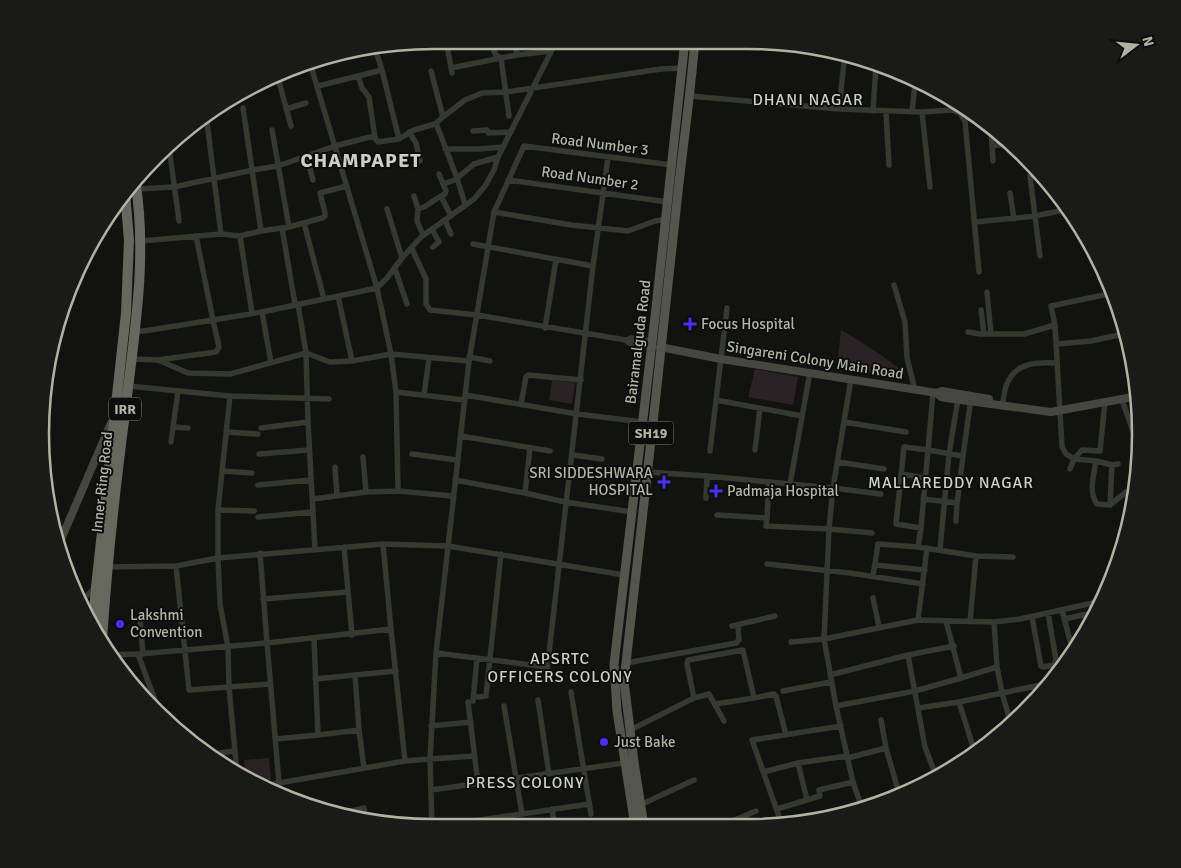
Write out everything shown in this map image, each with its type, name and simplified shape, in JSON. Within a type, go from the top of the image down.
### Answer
[{"type":"highway","name":"Inner Ring Road","points":[[103,631],[108,567],[135,331],[141,241],[137,189]]},
{"type":"highway","name":"Inner Ring Road","points":[[94,615],[126,318],[129,240],[126,202]]},
{"type":"main road","name":"Bairamalguda Road","points":[[643,819],[630,730],[625,677],[647,472],[655,345],[666,219],[684,49]]},
{"type":"main road","name":"Bairamalguda Road","points":[[634,819],[617,711],[614,678],[616,639],[643,422],[655,345],[670,273],[680,166],[686,132],[694,49]]},
{"type":"main road","points":[[614,678],[625,677]]},
{"type":"street","points":[[448,49],[452,71],[501,58],[551,50]]},
{"type":"street","points":[[493,49],[496,55],[501,58],[509,116]]},
{"type":"street","points":[[516,49],[517,55]]},
{"type":"street","points":[[135,331],[262,312],[377,288],[423,236],[474,199],[485,186],[551,50]]},
{"type":"street","points":[[377,53],[399,139]]},
{"type":"street","points":[[839,109],[844,61]]},
{"type":"street","points":[[312,68],[377,288],[391,354],[396,392],[398,491]]},
{"type":"street","points":[[137,189],[174,187],[278,166],[335,146],[370,137],[375,138],[378,142],[399,139],[405,137],[409,132],[436,123],[465,100],[482,93],[506,92],[533,86],[652,70],[682,68]]},
{"type":"street","points":[[318,86],[382,70]]},
{"type":"street","points":[[431,71],[442,117]]},
{"type":"street","points":[[873,111],[876,71]]},
{"type":"street","points":[[358,76],[362,88],[369,97],[375,138]]},
{"type":"street","points":[[279,82],[290,126]]},
{"type":"street","points":[[912,112],[915,87]]},
{"type":"street","points":[[690,96],[886,112],[952,110],[959,113]]},
{"type":"street","points":[[286,109],[306,103]]},
{"type":"street","points":[[244,108],[261,231]]},
{"type":"street","points":[[886,112],[889,165]]},
{"type":"street","points":[[922,112],[930,187]]},
{"type":"street","points":[[960,114],[964,120],[979,272]]},
{"type":"street","points":[[207,122],[221,234]]},
{"type":"street","points":[[436,123],[465,204]]},
{"type":"street","points":[[272,130],[289,226]]},
{"type":"street","points":[[473,131],[487,130],[488,133],[511,132]]},
{"type":"street","points":[[409,132],[416,143],[420,161]]},
{"type":"street","points":[[991,136],[993,161]]},
{"type":"street","points":[[992,146],[1002,145]]},
{"type":"street","name":"Road Number 3","points":[[508,180],[524,146],[672,165]]},
{"type":"street","points":[[445,149],[503,147]]},
{"type":"street","points":[[170,154],[179,221]]},
{"type":"street","points":[[307,156],[313,180]]},
{"type":"street","points":[[443,184],[457,178],[474,164],[498,156]]},
{"type":"street","points":[[546,680],[593,266],[608,158]]},
{"type":"street","points":[[418,209],[446,192],[439,174]]},
{"type":"street","points":[[1030,176],[1040,256]]},
{"type":"street","points":[[432,819],[431,726],[436,653],[452,496],[461,436],[469,359],[494,212],[508,180]]},
{"type":"street","name":"Road Number 2","points":[[508,180],[668,202]]},
{"type":"street","points":[[141,241],[221,234],[240,236],[304,223],[325,216],[320,193],[347,186]]},
{"type":"street","points":[[1010,193],[1014,218]]},
{"type":"street","points":[[414,196],[418,209],[417,221],[423,236]]},
{"type":"street","points":[[441,196],[451,216]]},
{"type":"street","points":[[387,209],[402,258]]},
{"type":"street","points":[[975,222],[1035,216],[1061,211]]},
{"type":"street","points":[[494,212],[599,229],[628,231],[666,219]]},
{"type":"street","points":[[445,220],[451,234]]},
{"type":"street","points":[[304,223],[324,299]]},
{"type":"street","points":[[282,228],[306,353],[315,549]]},
{"type":"street","points":[[432,229],[439,242],[433,247]]},
{"type":"street","points":[[132,359],[158,360],[216,352],[219,348],[196,236]]},
{"type":"street","points":[[240,236],[252,313]]},
{"type":"street","points":[[473,244],[593,266]]},
{"type":"street","points":[[412,248],[426,279],[426,304],[430,310],[476,315],[626,340],[629,343],[655,345]]},
{"type":"street","points":[[546,328],[556,260]]},
{"type":"street","points":[[395,269],[407,304]]},
{"type":"street","points":[[894,285],[905,322],[908,358],[915,390]]},
{"type":"street","points":[[986,292],[991,334]]},
{"type":"street","points":[[1106,294],[1051,306],[1056,325],[1062,448],[1066,454],[1074,459],[1115,464],[1110,505]]},
{"type":"street","points":[[338,296],[352,361]]},
{"type":"street","points":[[710,451],[727,308]]},
{"type":"street","points":[[981,310],[984,334]]},
{"type":"street","points":[[262,312],[271,362]]},
{"type":"street","points":[[968,332],[1024,334],[1056,325]]},
{"type":"street","points":[[1057,344],[1091,341],[1119,335]]},
{"type":"street","name":"Singareni Colony Main Road","points":[[655,345],[721,359],[851,378],[935,393],[942,391],[971,399],[1051,412],[1130,398]]},
{"type":"street","points":[[158,360],[188,373],[230,374],[306,353],[330,362],[352,361],[391,354],[490,361]]},
{"type":"street","points":[[424,395],[429,358]]},
{"type":"street","points":[[1003,404],[1006,386],[1016,370],[1036,362],[1057,363]]},
{"type":"street","points":[[790,484],[810,372]]},
{"type":"street","points":[[521,404],[528,374],[581,380]]},
{"type":"street","points":[[851,378],[833,488],[829,529],[824,638],[847,757],[860,802]]},
{"type":"street","points":[[128,386],[230,396],[330,399]]},
{"type":"street","points":[[171,442],[178,391]]},
{"type":"street","points":[[396,392],[465,397],[643,422]]},
{"type":"street","points":[[918,547],[935,393]]},
{"type":"street","name":"Singareni Colony Main Road","points":[[935,393],[941,397],[971,399]]},
{"type":"street","name":"Singareni Colony Main Road","points":[[1061,410],[1130,393]]},
{"type":"street","points":[[230,396],[218,510],[218,558],[220,604],[228,647],[229,687],[236,765]]},
{"type":"street","points":[[940,549],[949,454],[958,399]]},
{"type":"street","points":[[956,521],[971,399]]},
{"type":"street","points":[[716,400],[802,416]]},
{"type":"street","points":[[1122,400],[1132,428]]},
{"type":"street","points":[[1070,469],[1074,459],[1082,450],[1100,452],[1105,402]]},
{"type":"street","points":[[755,450],[760,408]]},
{"type":"street","points":[[63,536],[114,417]]},
{"type":"street","points":[[261,428],[308,422]]},
{"type":"street","points":[[844,422],[906,432]]},
{"type":"street","points":[[173,427],[188,428]]},
{"type":"street","points":[[226,432],[258,434]]},
{"type":"street","points":[[461,436],[550,451]]},
{"type":"street","points":[[921,528],[896,524],[904,447],[963,456]]},
{"type":"street","points":[[525,494],[530,448]]},
{"type":"street","points":[[259,454],[309,450]]},
{"type":"street","points":[[412,454],[457,460]]},
{"type":"street","points":[[573,455],[602,459]]},
{"type":"street","points":[[363,456],[366,492]]},
{"type":"street","points":[[1096,461],[1092,491],[1097,504],[1110,505],[1128,492]]},
{"type":"street","points":[[838,462],[884,468]]},
{"type":"street","points":[[335,467],[336,496]]},
{"type":"street","points":[[222,471],[252,473]]},
{"type":"street","points":[[647,472],[707,476],[881,494]]},
{"type":"street","points":[[901,474],[926,478]]},
{"type":"street","points":[[706,498],[707,476]]},
{"type":"street","points":[[258,485],[311,480]]},
{"type":"street","points":[[455,480],[565,502],[632,512]]},
{"type":"street","points":[[769,482],[766,526],[872,533]]},
{"type":"street","points":[[313,500],[366,492],[398,491],[452,496]]},
{"type":"street","points":[[923,499],[957,502]]},
{"type":"street","points":[[218,510],[254,511]]},
{"type":"street","points":[[258,517],[313,512]]},
{"type":"street","points":[[717,515],[767,518]]},
{"type":"street","points":[[108,567],[176,566],[260,553],[383,544],[448,546],[624,574]]},
{"type":"street","points":[[383,544],[405,761]]},
{"type":"street","points":[[873,576],[878,544],[940,549],[976,556],[1013,557]]},
{"type":"street","points":[[344,547],[352,635]]},
{"type":"street","points":[[918,620],[927,548]]},
{"type":"street","points":[[260,553],[280,787]]},
{"type":"street","points":[[473,700],[486,696],[501,554]]},
{"type":"street","points":[[970,622],[976,556]]},
{"type":"street","points":[[767,564],[828,570],[923,584]]},
{"type":"street","points":[[875,565],[925,570]]},
{"type":"street","points":[[176,566],[189,690],[270,684]]},
{"type":"street","points":[[85,597],[96,587]]},
{"type":"street","points":[[263,599],[348,592]]},
{"type":"street","points":[[873,598],[879,626]]},
{"type":"street","points":[[791,642],[824,638],[918,620],[994,622],[1032,617],[1093,603]]},
{"type":"street","points":[[1062,610],[1070,643]]},
{"type":"street","points":[[1032,617],[1041,666],[1054,665],[1056,660],[1048,613]]},
{"type":"street","points":[[1064,619],[1088,614]]},
{"type":"street","points":[[626,663],[736,643],[739,640],[735,625],[775,616]]},
{"type":"street","points":[[140,618],[140,654],[155,699]]},
{"type":"street","points":[[946,621],[961,678]]},
{"type":"street","points":[[994,622],[997,667],[1008,717]]},
{"type":"street","points":[[118,655],[228,647],[352,635],[391,629]]},
{"type":"street","points":[[314,638],[318,735]]},
{"type":"street","points":[[830,675],[908,655],[954,646]]},
{"type":"street","points":[[694,698],[687,660],[742,650],[754,698]]},
{"type":"street","points":[[436,653],[548,667]]},
{"type":"street","points":[[908,655],[925,747],[934,771]]},
{"type":"street","points":[[477,658],[470,722],[478,784]]},
{"type":"street","points":[[836,706],[915,691],[997,667]]},
{"type":"street","points":[[315,679],[396,671]]},
{"type":"street","points":[[354,675],[364,768]]},
{"type":"street","points":[[783,691],[831,682]]},
{"type":"street","points":[[918,708],[959,702],[1040,685]]},
{"type":"street","points":[[570,692],[591,814]]},
{"type":"street","points":[[630,730],[694,698],[709,694],[724,721]]},
{"type":"street","points":[[715,704],[774,694],[786,734]]},
{"type":"street","points":[[538,700],[549,774]]},
{"type":"street","points":[[959,702],[973,746]]},
{"type":"street","points":[[504,706],[522,814]]},
{"type":"street","points":[[881,720],[886,748],[898,788]]},
{"type":"street","points":[[431,726],[470,722]]},
{"type":"street","points":[[780,817],[752,740],[841,726]]},
{"type":"street","points":[[275,739],[359,730]]},
{"type":"street","points":[[763,772],[886,748]]},
{"type":"street","points":[[219,753],[234,751]]},
{"type":"street","points":[[272,784],[405,761],[474,756]]},
{"type":"street","points":[[431,790],[624,764]]},
{"type":"street","points":[[798,764],[807,800]]},
{"type":"street","points":[[640,805],[694,780]]},
{"type":"street","points":[[777,809],[820,796],[819,790],[853,782]]},
{"type":"street","points":[[487,819],[589,804]]},
{"type":"street","points":[[353,811],[364,808],[365,813]]},
{"type":"street","points":[[552,809],[554,819]]},
{"type":"street","points":[[737,819],[756,811]]},
{"type":"shaded area","points":[[841,330],[898,368],[899,377],[837,367]]},
{"type":"shaded area","points":[[755,369],[798,377],[793,405],[748,397]]},
{"type":"shaded area","points":[[552,380],[575,383],[572,404],[549,400]]},
{"type":"shaded area","points":[[269,758],[271,780],[265,781],[245,770],[244,760]]},
{"type":"place","name":"Focus Hospital","points":[[690,324]]},
{"type":"place","name":"SRI SIDDESHWARA HOSPITAL","points":[[664,482]]},
{"type":"place","name":"Padmaja Hospital","points":[[716,491]]},
{"type":"place","name":"Lakshmi Convention","points":[[120,624]]},
{"type":"place","name":"Just Bake","points":[[604,742]]},
{"type":"district","name":"DHANI NAGAR","points":[[808,99]]},
{"type":"district","name":"CHAMPAPET","points":[[361,160]]},
{"type":"district","name":"MALLAREDDY NAGAR","points":[[951,482]]},
{"type":"district","name":"APSRTC OFFICERS COLONY","points":[[560,667]]},
{"type":"district","name":"PRESS COLONY","points":[[525,782]]}]
